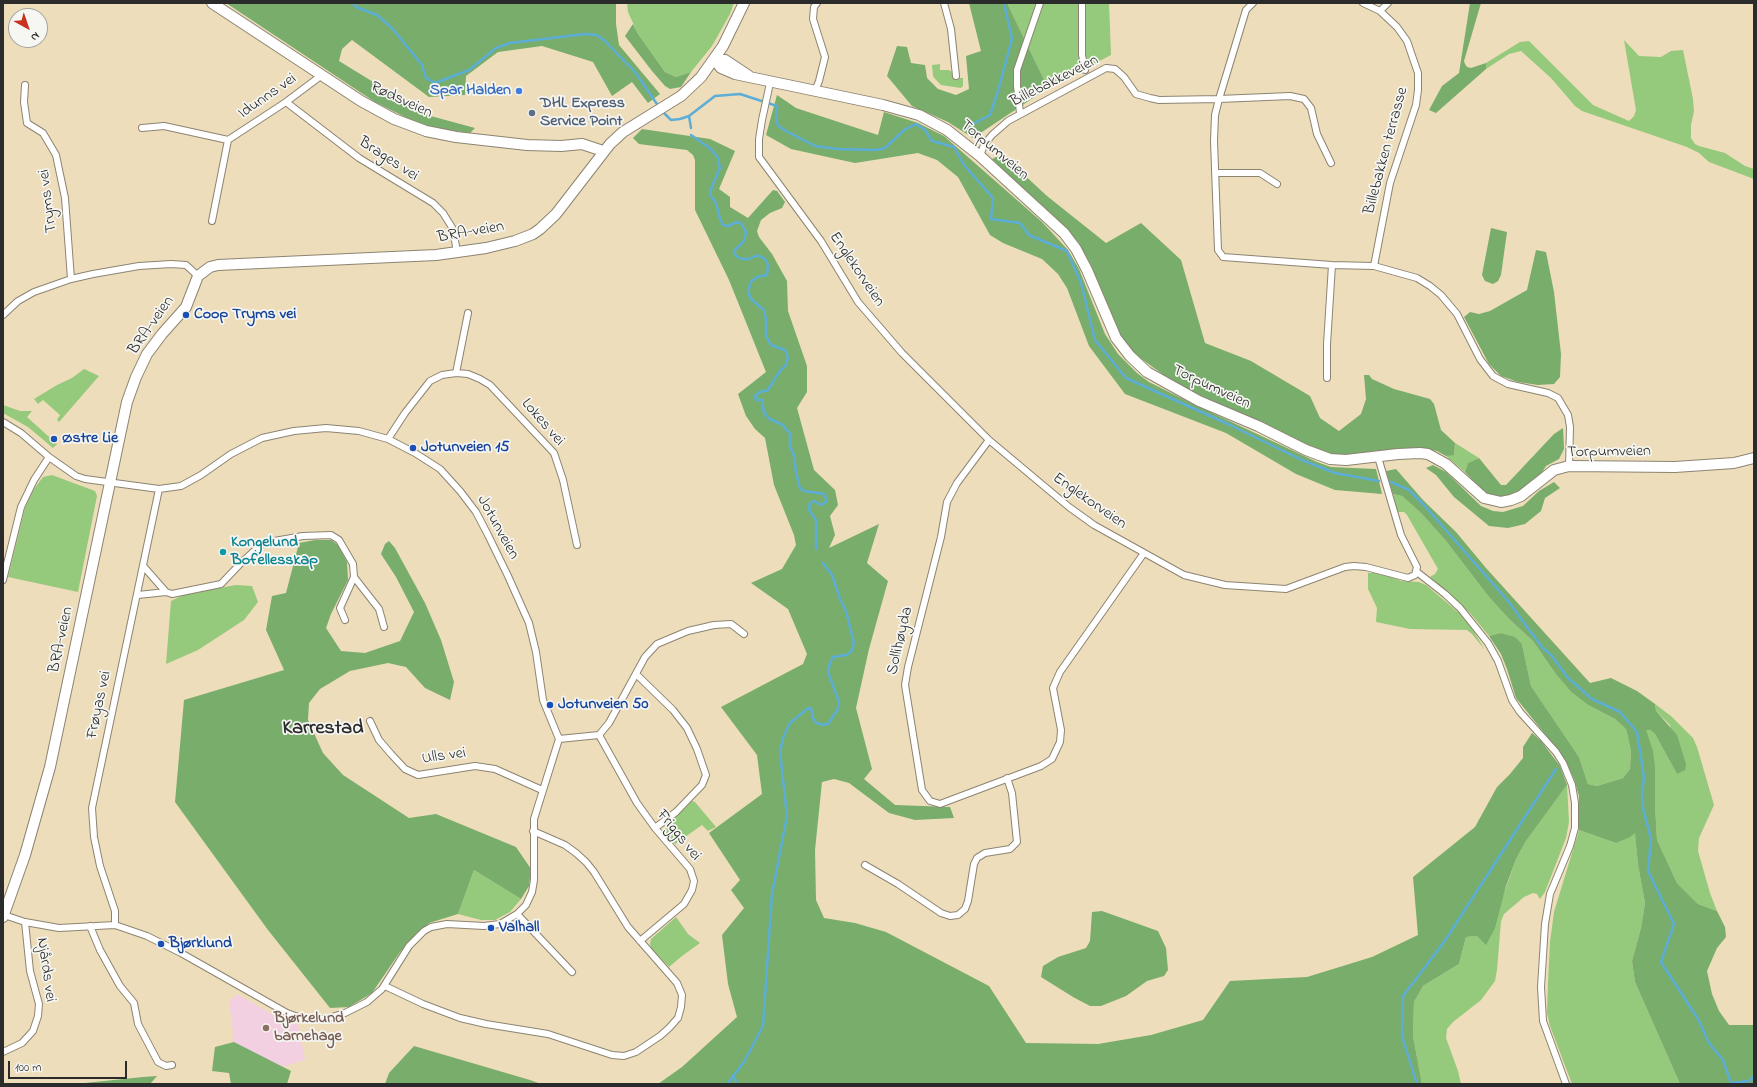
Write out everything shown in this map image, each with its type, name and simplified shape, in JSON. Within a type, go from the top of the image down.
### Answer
[{"type":"main road","name":"Rødsveien","points":[[212,3],[361,101],[394,119],[426,131],[456,137],[528,145],[561,146],[582,144],[603,151]]},
{"type":"main road","name":"BRA-veien","points":[[3,916],[25,855],[50,767],[127,402],[136,377],[147,354],[186,307],[198,276],[210,267],[218,265],[436,255],[515,241],[540,229],[560,208],[603,151],[623,132],[661,109],[689,89],[714,59],[730,34],[744,3]]},
{"type":"main road","name":"Torpumveien","points":[[714,59],[721,68],[735,74],[770,83],[859,100],[920,115],[946,130],[980,156],[1068,238],[1076,249],[1087,270],[1116,338],[1130,356],[1147,372],[1199,401],[1258,426],[1306,450],[1330,459],[1351,460],[1420,453],[1434,456],[1446,464],[1484,498],[1502,502],[1521,496],[1554,470],[1569,466],[1675,468],[1734,463],[1754,458]]},
{"type":"street","points":[[815,91],[820,82],[825,57],[813,18],[816,3]]},
{"type":"street","points":[[944,3],[951,29],[956,76]]},
{"type":"street","points":[[1020,113],[1017,70],[1040,3]]},
{"type":"street","points":[[1082,3],[1082,55],[1085,70]]},
{"type":"street","points":[[1253,3],[1246,10],[1215,115],[1214,141],[1218,250],[1223,257],[1332,265],[1374,266],[1416,278],[1430,286],[1441,296],[1456,314],[1480,359],[1494,376],[1508,384],[1548,393],[1558,398],[1568,415],[1570,427],[1569,466]]},
{"type":"street","name":"Billebakken terrasse","points":[[1362,3],[1380,12],[1397,27],[1407,42],[1418,73],[1416,105],[1390,183],[1374,266]]},
{"type":"street","points":[[1380,12],[1388,3]]},
{"type":"street","name":"Billebakkeveien","points":[[980,156],[984,145],[992,135],[1008,121],[1020,113],[1106,68],[1116,69],[1124,77],[1136,94],[1150,98],[1159,100],[1219,98]]},
{"type":"street","name":"Idunns vei","points":[[228,140],[286,102],[318,78],[321,74]]},
{"type":"street","name":"Englekorveien","points":[[770,83],[759,139],[759,157],[821,241],[858,302],[902,353],[989,440],[1069,507],[1094,525],[1184,576],[1225,585],[1286,589],[1345,567],[1354,566],[1379,570],[1408,578],[1413,577],[1417,572]]},
{"type":"street","name":"Tryms vei","points":[[25,85],[24,102],[28,123],[44,133],[56,155],[65,198],[71,279]]},
{"type":"street","points":[[1219,98],[1290,96],[1304,99],[1311,108],[1317,134],[1332,163]]},
{"type":"street","name":"Brages vei","points":[[286,102],[359,158],[433,204],[443,213],[453,229],[457,252]]},
{"type":"street","points":[[142,128],[164,126],[228,140],[212,221]]},
{"type":"street","points":[[1216,173],[1260,173],[1277,184]]},
{"type":"street","points":[[3,316],[18,301],[34,292],[71,279],[139,266],[171,264],[186,265],[198,276]]},
{"type":"street","points":[[1328,378],[1327,344],[1332,265]]},
{"type":"street","points":[[456,373],[468,313]]},
{"type":"street","name":"Lokes vei","points":[[388,439],[405,413],[430,381],[442,375],[456,373],[468,374],[480,378],[490,385],[554,453],[563,480],[577,545]]},
{"type":"street","name":"Jotunveien","points":[[3,422],[21,433],[49,457],[76,476],[160,489],[181,486],[201,475],[231,454],[257,440],[294,431],[342,428],[388,439],[415,453],[440,470],[460,491],[476,512],[508,574],[529,622],[536,652],[543,700],[559,739]]},
{"type":"street","name":"Sollihøyda","points":[[989,440],[957,482],[947,502],[941,537],[911,650],[905,685],[922,790],[930,801],[940,804],[1041,766],[1052,759],[1060,742],[1062,730],[1053,688],[1060,672],[1144,553]]},
{"type":"street","points":[[3,580],[21,507],[34,480],[49,457]]},
{"type":"street","points":[[1378,457],[1401,535],[1415,562],[1417,572],[1460,608],[1488,643],[1498,661],[1512,700],[1520,712],[1556,752],[1563,763],[1572,785],[1575,803],[1574,828],[1570,846],[1550,894],[1545,924],[1541,987],[1543,1021],[1566,1084]]},
{"type":"street","name":"Frøyas vei","points":[[115,925],[116,911],[100,866],[94,837],[92,808],[160,489]]},
{"type":"street","points":[[138,595],[166,592],[172,594],[221,584],[263,543],[303,536],[331,535],[339,540],[353,564],[354,577],[340,608],[345,620]]},
{"type":"street","points":[[144,567],[166,592]]},
{"type":"street","points":[[354,577],[379,609],[384,627]]},
{"type":"street","points":[[3,916],[25,922],[59,928],[115,925],[147,936],[181,953],[287,1013],[301,1018],[325,1019],[345,1014],[367,1002],[385,986],[409,946],[424,931],[431,927],[447,924],[484,926],[500,924],[517,914],[526,905],[532,892],[534,880],[533,831],[535,814],[542,790],[552,766],[559,739],[600,735],[609,723],[645,658],[657,644],[674,636],[714,625],[731,624],[744,634]]},
{"type":"street","points":[[636,674],[673,710],[687,728],[697,749],[706,774],[702,785],[676,812],[655,828]]},
{"type":"street","name":"Ulls vei","points":[[370,721],[379,740],[391,754],[405,769],[418,775],[475,766],[495,769],[542,790]]},
{"type":"street","name":"Friggs vei","points":[[600,735],[636,803],[690,869],[694,881],[692,890],[684,904],[640,941]]},
{"type":"street","points":[[865,865],[898,884],[941,913],[950,916],[958,915],[966,906],[970,896],[974,864],[977,858],[985,853],[1010,849],[1017,842],[1012,793],[1007,778]]},
{"type":"street","points":[[385,986],[423,1004],[460,1018],[486,1024],[548,1034],[612,1055],[624,1056],[636,1052],[660,1036],[677,1019],[681,1007],[682,995],[677,983],[640,941],[618,912],[594,872],[586,862],[565,845],[533,831]]},
{"type":"street","points":[[517,914],[572,972]]},
{"type":"street","name":"Njårds vei","points":[[3,1052],[22,1043],[33,1032],[38,1016],[39,1004],[30,971],[25,922]]},
{"type":"street","points":[[90,926],[100,950],[120,986],[134,1003],[138,1024],[144,1038],[158,1062],[166,1066],[172,1065]]},
{"type":"shaded area","name":"Bjørkelund barnehage","points":[[237,994],[275,1016],[298,1024],[305,1060],[275,1069],[232,1066],[233,1032],[229,1002]]},
{"type":"green space","points":[[226,3],[616,3],[616,24],[619,45],[660,94],[648,103],[632,82],[612,96],[593,62],[542,46],[498,52],[466,76],[465,95],[429,97],[352,40],[342,49],[339,61],[427,115],[475,128],[470,133],[434,128],[407,118],[375,102]]},
{"type":"green space","points":[[627,3],[734,3],[730,14],[712,46],[691,72],[676,77],[665,72],[638,34],[628,12]]},
{"type":"green space","points":[[969,3],[1007,3],[1048,88],[973,138],[948,122],[912,106],[887,76],[897,46],[907,47],[911,63],[925,65],[927,78],[938,89],[956,95],[969,89],[966,56],[981,51]]},
{"type":"green space","points":[[1007,3],[1109,3],[1111,55],[1048,88]]},
{"type":"green space","points":[[1470,3],[1481,3],[1464,61],[1467,67],[1471,68],[1486,63],[1486,69],[1436,113],[1429,110],[1442,86],[1459,73]]},
{"type":"green space","points":[[633,24],[638,34],[665,72],[676,77],[691,72],[681,87],[670,89],[665,86],[625,36]]},
{"type":"green space","points":[[1624,40],[1639,56],[1661,57],[1671,51],[1683,50],[1693,99],[1694,111],[1691,125],[1691,138],[1695,144],[1699,146],[1725,153],[1745,166],[1754,169],[1754,179],[1709,162],[1699,153],[1687,147],[1582,111],[1575,106],[1551,78],[1521,51],[1509,54],[1486,69],[1486,63],[1520,42],[1529,41],[1593,105],[1629,121],[1634,116],[1636,110]]},
{"type":"green space","points":[[940,64],[940,70],[949,70],[953,73],[953,78],[963,78],[963,86],[961,88],[941,85],[936,80],[933,76],[932,65]]},
{"type":"green space","points":[[777,95],[796,108],[878,135],[884,112],[918,123],[944,136],[1042,222],[1068,250],[1079,269],[1105,334],[1118,354],[1137,373],[1149,382],[1191,403],[1317,462],[1331,467],[1376,469],[1382,494],[1335,490],[1296,474],[1226,433],[1125,394],[1089,346],[1067,288],[1058,274],[1042,259],[1003,243],[990,235],[958,177],[937,160],[918,153],[855,163],[791,149],[766,135]]},
{"type":"green space","points":[[642,129],[710,139],[735,151],[719,189],[730,197],[730,207],[748,218],[773,190],[777,191],[785,202],[782,208],[770,213],[761,220],[757,231],[759,237],[772,254],[787,281],[788,311],[807,366],[807,392],[797,408],[814,470],[835,490],[838,505],[830,516],[835,535],[829,548],[879,524],[867,563],[888,581],[869,649],[856,708],[872,769],[864,779],[895,805],[950,807],[954,818],[915,820],[889,813],[849,783],[834,779],[822,782],[815,850],[816,900],[824,918],[855,923],[886,932],[989,986],[1026,1043],[1098,1044],[1151,1035],[1203,1020],[1230,981],[1307,977],[1372,957],[1418,935],[1413,877],[1475,827],[1497,787],[1523,758],[1523,747],[1532,733],[1541,741],[1560,766],[1567,785],[1526,841],[1516,859],[1506,886],[1495,928],[1486,945],[1477,936],[1466,937],[1459,964],[1423,986],[1414,1002],[1413,1036],[1422,1084],[658,1084],[682,1067],[737,1017],[728,984],[722,935],[744,908],[731,890],[740,880],[709,833],[762,794],[757,755],[721,707],[803,664],[807,654],[788,609],[751,583],[782,569],[796,545],[794,535],[774,485],[765,438],[755,429],[746,416],[738,394],[766,372],[729,280],[695,210],[695,160],[693,155],[687,150],[639,144],[633,138]]},
{"type":"green space","points":[[998,156],[1008,160],[1047,196],[1106,243],[1141,223],[1181,260],[1205,343],[1251,361],[1310,396],[1320,418],[1339,431],[1361,414],[1366,399],[1364,375],[1369,375],[1372,379],[1394,389],[1430,399],[1434,404],[1441,430],[1455,443],[1454,455],[1446,456],[1437,451],[1426,449],[1380,451],[1359,454],[1334,454],[1321,451],[1187,389],[1168,378],[1136,355],[1125,342],[1111,319],[1091,265],[1079,243],[1055,217],[992,159]]},
{"type":"green space","points":[[1491,228],[1507,232],[1501,275],[1498,281],[1493,284],[1485,281],[1482,275]]},
{"type":"green space","points":[[1536,250],[1546,252],[1554,292],[1561,354],[1560,377],[1554,384],[1538,385],[1518,382],[1501,376],[1489,364],[1464,317],[1470,312],[1479,314],[1490,311],[1527,290]]},
{"type":"green space","points":[[84,369],[99,376],[59,422],[57,420],[60,415],[43,400],[38,404],[34,399],[72,378]]},
{"type":"green space","points":[[3,405],[20,411],[32,411],[27,417],[57,444],[53,448],[28,427],[3,413]]},
{"type":"green space","points":[[1563,428],[1564,449],[1559,459],[1546,466],[1541,474],[1514,495],[1504,498],[1486,494],[1465,472],[1468,463],[1479,458],[1501,485],[1506,485],[1554,434]]},
{"type":"green space","points":[[1455,443],[1479,458],[1468,463],[1465,472],[1446,456],[1454,454]]},
{"type":"green space","points":[[1433,465],[1446,472],[1481,506],[1493,511],[1503,512],[1523,506],[1539,491],[1554,482],[1560,488],[1545,498],[1541,511],[1525,524],[1508,528],[1489,526],[1454,497],[1436,475],[1426,468]]},
{"type":"green space","points":[[1396,469],[1423,500],[1456,532],[1486,568],[1590,683],[1611,678],[1637,691],[1655,704],[1656,711],[1677,735],[1686,764],[1685,770],[1677,774],[1655,734],[1650,730],[1646,730],[1653,751],[1655,767],[1657,840],[1677,883],[1698,904],[1717,911],[1725,927],[1726,937],[1717,948],[1707,971],[1712,994],[1719,1011],[1729,1025],[1754,1025],[1754,1084],[1680,1084],[1635,982],[1632,961],[1641,928],[1645,903],[1638,865],[1635,833],[1630,837],[1616,843],[1579,830],[1579,796],[1574,779],[1565,759],[1516,698],[1501,654],[1489,636],[1500,633],[1515,637],[1522,644],[1531,686],[1579,757],[1588,784],[1597,786],[1623,778],[1630,769],[1631,751],[1626,729],[1615,719],[1588,705],[1571,692],[1555,673],[1533,641],[1509,619],[1489,597],[1446,541],[1422,514],[1402,496],[1393,494],[1386,471]]},
{"type":"green space","points":[[52,475],[95,491],[97,496],[78,592],[8,577],[25,508],[34,489],[43,477]]},
{"type":"green space","points":[[1393,494],[1402,496],[1422,514],[1446,541],[1489,597],[1509,619],[1533,641],[1555,673],[1571,692],[1588,705],[1615,719],[1626,729],[1631,751],[1630,769],[1623,778],[1597,786],[1588,784],[1579,757],[1531,686],[1522,644],[1500,633],[1489,636],[1470,613],[1430,577],[1435,574],[1438,569],[1407,515],[1404,512],[1397,512]]},
{"type":"green space","points":[[315,540],[331,540],[338,545],[347,562],[348,580],[331,614],[326,628],[341,651],[365,653],[400,641],[414,612],[396,577],[381,554],[385,544],[389,541],[395,548],[425,603],[441,640],[454,682],[450,700],[425,688],[406,667],[388,663],[350,671],[320,689],[309,703],[308,720],[323,753],[343,775],[409,818],[436,814],[516,847],[531,869],[529,886],[521,899],[474,870],[458,914],[429,923],[400,952],[372,993],[349,1007],[330,1008],[268,930],[175,802],[184,700],[284,670],[266,630],[272,596],[286,593],[299,543]]},
{"type":"green space","points":[[1368,573],[1391,577],[1401,581],[1419,582],[1426,585],[1458,612],[1471,627],[1485,650],[1467,630],[1410,629],[1376,622],[1377,608],[1368,589]]},
{"type":"green space","points":[[236,585],[252,586],[258,602],[244,620],[198,650],[166,664],[171,601],[185,594]]},
{"type":"green space","points":[[1655,704],[1671,716],[1693,738],[1697,747],[1714,805],[1699,838],[1698,851],[1710,893],[1717,911],[1698,904],[1677,883],[1657,840],[1655,805],[1645,729],[1650,730],[1655,734],[1677,774],[1670,725],[1656,711]]},
{"type":"green space","points":[[1567,785],[1569,822],[1566,838],[1545,892],[1540,899],[1537,894],[1533,893],[1524,897],[1504,914],[1501,921],[1495,981],[1481,1000],[1453,1022],[1447,1029],[1446,1038],[1461,1084],[1422,1084],[1413,1036],[1414,1002],[1423,986],[1459,964],[1466,937],[1477,936],[1486,944],[1516,859],[1526,841]]},
{"type":"green space","points":[[692,801],[695,802],[716,827],[708,831],[702,825],[675,844],[667,835],[665,829],[669,823]]},
{"type":"green space","points":[[1579,830],[1616,843],[1635,832],[1638,865],[1645,903],[1641,928],[1632,961],[1635,982],[1680,1084],[1572,1084],[1550,1026],[1547,1013],[1550,942],[1554,912]]},
{"type":"green space","points":[[474,870],[521,899],[510,912],[495,920],[481,920],[458,914]]},
{"type":"green space","points":[[1102,911],[1158,931],[1166,948],[1168,970],[1164,976],[1147,981],[1126,996],[1101,1006],[1090,1006],[1041,977],[1043,966],[1058,957],[1086,948],[1090,941],[1092,912]]},
{"type":"green space","points":[[676,917],[688,934],[700,943],[669,967],[651,948],[650,944],[651,939]]},
{"type":"green space","points":[[234,1042],[291,1071],[287,1084],[231,1084],[229,1073],[212,1071],[215,1047]]},
{"type":"green space","points":[[414,1046],[541,1084],[385,1084],[389,1073]]},
{"type":"green space","points":[[157,1076],[150,1084],[75,1084],[143,1077]]},
{"type":"waterway","points":[[353,3],[356,7],[377,15],[392,28],[422,65],[426,78],[435,83],[469,70],[496,48],[510,43],[585,34],[597,35],[605,41],[635,72],[659,107]]},
{"type":"waterway","points":[[971,125],[990,115],[998,91],[1012,39],[1004,3]]},
{"type":"waterway","points":[[662,111],[671,120],[680,119],[689,116],[715,96],[740,94],[777,106],[776,118],[778,126],[788,132],[815,146],[838,149],[876,150],[885,148],[904,130],[916,124],[925,130],[932,141],[954,147],[964,165],[993,198],[991,219],[1020,223],[1029,235],[1067,251],[1081,283],[1095,340],[1126,378],[1230,425],[1302,460],[1335,473],[1379,481]]},
{"type":"waterway","points":[[689,116],[691,128]]},
{"type":"waterway","points":[[691,135],[711,149],[718,158],[720,168],[710,195],[716,203],[723,225],[728,226],[737,222],[741,223],[746,232],[744,241],[734,251],[736,256],[742,259],[760,256],[765,259],[768,265],[767,275],[757,277],[751,282],[748,291],[751,299],[764,310],[766,320],[766,336],[771,345],[785,350],[788,357],[786,365],[779,372],[768,390],[760,392],[755,396],[756,400],[762,400],[764,413],[770,419],[783,425],[790,434],[790,446],[794,456],[800,488],[804,491],[824,494],[826,498],[826,502],[821,505],[814,501],[810,503],[809,510],[816,520],[816,549]]},
{"type":"waterway","points":[[1391,482],[1409,490],[1424,505],[1508,601],[1542,647],[1552,656],[1568,678],[1592,699],[1620,712],[1637,732],[1644,778],[1642,792],[1643,808],[1651,839],[1648,871],[1674,924],[1661,962],[1698,1019],[1709,1043],[1723,1060],[1731,1083],[1749,1081],[1754,1076]]},
{"type":"waterway","points":[[727,1084],[744,1062],[763,1026],[772,894],[787,816],[780,752],[783,738],[790,723],[807,709],[811,708],[813,718],[816,723],[824,725],[828,724],[838,709],[839,702],[828,672],[830,663],[833,657],[846,655],[851,652],[854,643],[846,611],[840,599],[832,575],[823,563]]},
{"type":"waterway","points":[[1417,1084],[1402,1036],[1403,996],[1444,942],[1556,769]]},
{"type":"waterway","points":[[734,1077],[737,1084]]},
{"type":"place","name":"Spar Halden","points":[[519,91]]},
{"type":"place","name":"DHL Express Service Point","points":[[532,113]]},
{"type":"place","name":"Coop Tryms vei","points":[[186,315]]},
{"type":"place","name":"Østre Lie","points":[[54,439]]},
{"type":"place","name":"Jotunveien 15","points":[[413,448]]},
{"type":"place","name":"Kongelund Bofellesskap","points":[[223,552]]},
{"type":"place","name":"Jotunveien 50","points":[[550,705]]},
{"type":"place","name":"Valhall","points":[[491,928]]},
{"type":"place","name":"Bjørklund","points":[[161,944]]},
{"type":"place","name":"Bjørkelund barnehage","points":[[266,1028]]},
{"type":"district","name":"Karrestad","points":[[323,730]]}]
